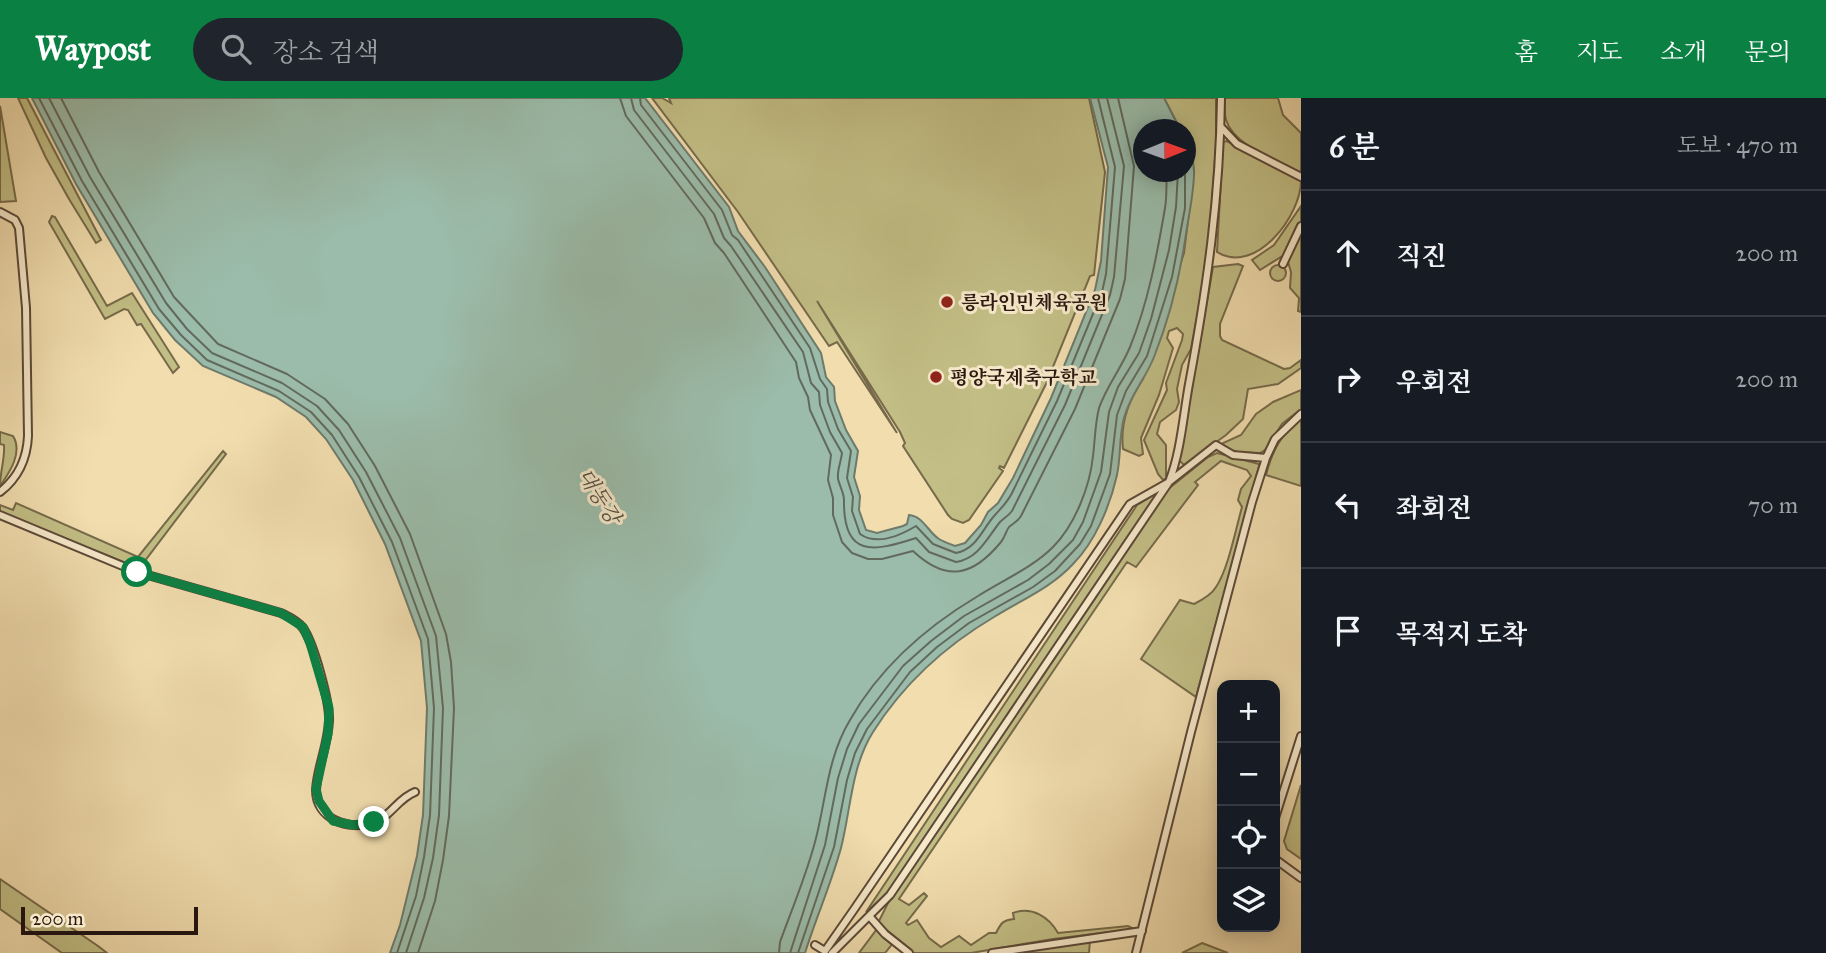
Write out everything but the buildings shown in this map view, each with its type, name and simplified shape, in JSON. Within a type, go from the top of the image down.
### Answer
[{"type":"street","points":[[832,953],[890,895],[1169,482],[1177,458],[1211,257],[1221,98]]},
{"type":"street","points":[[1221,127],[1237,144],[1301,177]]},
{"type":"street","points":[[0,212],[15,220],[19,228],[26,308],[28,436],[27,449],[19,471],[0,492]]},
{"type":"street","points":[[1283,264],[1301,226]]},
{"type":"street","points":[[1136,953],[1187,746],[1266,458],[1275,439],[1301,414]]},
{"type":"street","points":[[815,945],[824,951],[855,908],[1130,504],[1169,482],[1216,445],[1233,455],[1266,458]]},
{"type":"street","points":[[0,515],[137,572],[281,613],[296,621],[303,627],[310,643],[329,708],[328,734],[316,789],[325,810],[333,821],[343,824],[374,822],[386,815],[406,795],[415,792]]},
{"type":"street","points":[[1279,806],[1301,736]]},
{"type":"street","points":[[1280,863],[1301,878]]},
{"type":"street","points":[[870,917],[885,934],[909,953]]},
{"type":"street","points":[[992,953],[1142,931]]},
{"type":"shaded area","points":[[18,98],[27,98],[101,240],[96,243],[46,158]]},
{"type":"shaded area","name":"릉라인민체육공원","points":[[652,98],[662,98],[671,103],[669,98],[1089,98],[1105,172],[1094,275],[1090,276],[1046,384],[1004,468],[999,468],[1003,471],[969,520],[963,523],[948,515],[903,446],[905,443],[900,432],[817,301],[897,433],[837,342],[829,346],[738,212]]},
{"type":"shaded area","points":[[1164,98],[1216,98],[1216,144],[1208,257],[1191,349],[1182,365],[1177,389],[1179,402],[1176,410],[1160,422],[1157,434],[1166,445],[1166,478],[1163,480],[1144,440],[1167,390],[1166,383],[1182,340],[1183,334],[1177,328],[1169,331],[1167,338],[1173,348],[1159,395],[1141,438],[1143,454],[1139,456],[1123,449],[1122,439],[1126,412],[1143,379],[1184,253],[1193,182],[1196,182],[1196,119],[1175,119]]},
{"type":"shaded area","points":[[1225,98],[1278,98],[1283,115],[1301,133],[1301,173],[1258,152],[1238,138],[1226,120]]},
{"type":"shaded area","points":[[0,106],[16,201],[0,202]]},
{"type":"shaded area","points":[[1227,141],[1301,181],[1299,195],[1285,225],[1261,249],[1247,256],[1232,257],[1217,252],[1223,142]]},
{"type":"shaded area","points":[[1301,206],[1301,222],[1284,255],[1260,270],[1252,260],[1274,245]]},
{"type":"shaded area","points":[[52,216],[107,306],[132,293],[179,367],[173,373],[141,324],[137,325],[128,310],[124,309],[105,319],[49,222]]},
{"type":"shaded area","points":[[1301,232],[1301,312],[1298,311],[1299,298],[1290,288],[1291,272],[1288,262]]},
{"type":"shaded area","points":[[1238,264],[1243,266],[1220,324],[1222,340],[1284,369],[1301,360],[1301,368],[1278,384],[1248,389],[1243,419],[1226,435],[1184,465],[1180,456],[1213,267]]},
{"type":"shaded area","points":[[1275,265],[1281,265],[1286,273],[1284,279],[1275,281],[1270,276],[1270,270]]},
{"type":"shaded area","points":[[1301,390],[1301,409],[1282,424],[1265,450],[1260,453],[1238,452],[1224,448],[1223,443],[1241,435],[1256,414],[1273,402]]},
{"type":"shaded area","points":[[1301,417],[1301,486],[1266,475],[1279,443]]},
{"type":"shaded area","points":[[0,432],[13,436],[17,449],[11,468],[0,486],[4,445],[0,444]]},
{"type":"shaded area","points":[[223,451],[226,454],[141,566],[136,567],[0,512],[0,505],[13,510],[16,503],[138,557]]},
{"type":"shaded area","points":[[1217,453],[1259,466],[1196,697],[1141,659],[1180,600],[1194,604],[1214,590],[1220,580],[1242,507],[1238,500],[1241,489],[1251,476],[1247,470],[1221,461],[1195,482],[1198,485],[1136,567],[1127,562],[899,899],[909,905],[924,893],[927,896],[906,923],[908,925],[917,920],[929,938],[941,947],[959,936],[971,945],[989,933],[996,933],[1003,923],[1014,919],[1013,913],[1020,911],[1039,914],[1050,922],[1058,933],[1128,926],[1134,929],[971,953],[914,953],[878,923],[888,903],[1167,490],[1208,457]]},
{"type":"shaded area","points":[[1157,495],[889,892],[866,912],[1137,505]]},
{"type":"shaded area","points":[[1301,785],[1301,859],[1287,849],[1284,841]]},
{"type":"shaded area","points":[[0,879],[107,953],[62,953],[0,909]]},
{"type":"shaded area","points":[[877,929],[893,943],[885,953],[859,953]]},
{"type":"shaded area","points":[[1090,940],[1089,953],[1005,953]]},
{"type":"shaded area","points":[[1202,943],[1228,953],[1182,953]]},
{"type":"water","name":"대동강","points":[[32,98],[645,98],[729,207],[738,231],[821,353],[826,377],[834,387],[835,401],[846,430],[858,451],[854,477],[860,496],[859,510],[866,530],[877,533],[903,526],[907,524],[909,515],[922,521],[939,539],[955,546],[965,543],[981,525],[1013,478],[1051,398],[1095,290],[1101,261],[1108,167],[1090,98],[1164,98],[1175,119],[1133,119],[1133,182],[1194,182],[1174,296],[1154,357],[1124,418],[1117,475],[1101,523],[1081,555],[1064,572],[942,653],[912,682],[885,714],[860,759],[841,848],[805,953],[390,953],[400,925],[417,856],[423,815],[427,708],[421,641],[385,544],[353,480],[326,439],[306,417],[276,397],[203,366],[175,340],[153,313],[76,184]]},
{"type":"place","name":"릉라인민체육공원","points":[[947,302]]},
{"type":"place","name":"평양국제축구학교","points":[[936,377]]},
{"type":"route","points":[[137,572],[281,613],[303,627],[329,708],[328,734],[316,789],[319,801],[333,821],[353,825],[374,822]]}]
